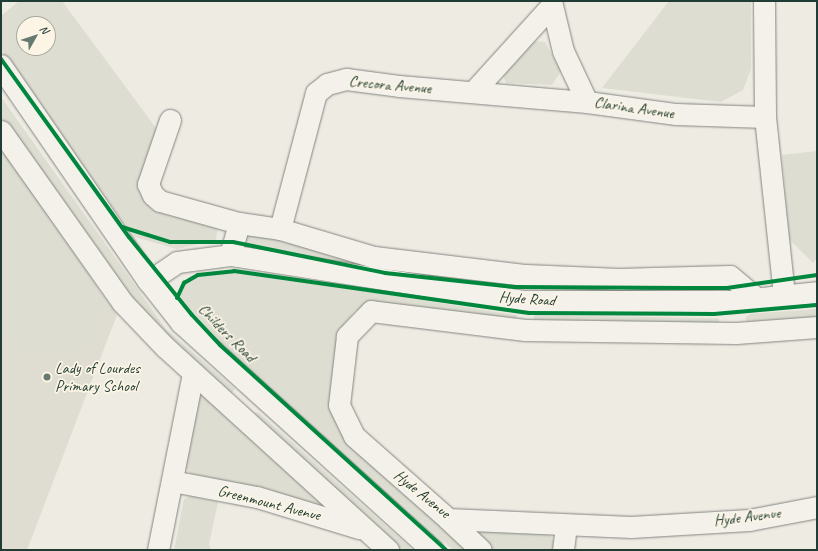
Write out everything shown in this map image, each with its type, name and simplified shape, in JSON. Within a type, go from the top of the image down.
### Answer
[{"type":"main road","name":"Childers Road","points":[[1,66],[149,281],[182,323],[432,550]]},
{"type":"street","points":[[764,1],[765,117],[784,295]]},
{"type":"street","points":[[473,92],[551,3]]},
{"type":"street","name":"Clarina Avenue","points":[[551,3],[563,51],[587,102],[676,114],[765,117]]},
{"type":"street","name":"Crecora Avenue","points":[[291,266],[288,232],[316,93],[327,84],[346,79],[587,102]]},
{"type":"street","points":[[170,120],[148,184],[153,195],[160,201],[239,223],[288,232],[374,257],[526,276],[619,279],[730,276],[756,299]]},
{"type":"street","points":[[1,131],[122,302],[193,373],[388,550]]},
{"type":"street","points":[[230,255],[239,223]]},
{"type":"street","name":"Hyde Road","points":[[149,281],[177,262],[230,255],[291,266],[524,302],[733,301],[817,292]]},
{"type":"street","points":[[525,330],[524,302],[526,276]]},
{"type":"street","points":[[733,301],[736,333]]},
{"type":"street","name":"Hyde Avenue","points":[[817,327],[736,333],[525,330],[372,311],[347,336],[339,405],[354,436],[448,519],[631,527],[749,520],[817,507]]},
{"type":"street","points":[[158,550],[193,373]]},
{"type":"street","points":[[236,413],[256,390]]},
{"type":"street","name":"Greenmount Avenue","points":[[172,481],[257,497],[366,530]]},
{"type":"street","points":[[448,519],[482,550]]},
{"type":"street","points":[[563,550],[566,525]]},
{"type":"shaded area","points":[[19,1],[62,1],[159,132],[139,192],[152,210],[218,225],[216,240],[177,249],[135,237],[7,61],[1,48],[1,16]]},
{"type":"shaded area","points":[[669,1],[751,1],[751,69],[743,90],[721,102],[602,88]]},
{"type":"shaded area","points":[[530,41],[545,42],[561,71],[552,85],[506,83],[502,73]]},
{"type":"shaded area","points":[[1,97],[166,329],[235,389],[228,398],[131,303],[1,119]]},
{"type":"shaded area","name":"Lady of Lourdes Primary School","points":[[1,148],[117,315],[27,550],[1,550]]},
{"type":"shaded area","points":[[1,148],[88,272],[105,306],[94,338],[84,347],[62,355],[47,356],[27,353],[1,328]]},
{"type":"shaded area","points":[[817,151],[817,258],[813,263],[789,239],[782,155]]},
{"type":"shaded area","points":[[251,233],[385,266],[513,279],[514,287],[385,273],[247,245],[244,236]]},
{"type":"shaded area","points":[[231,270],[517,315],[516,320],[374,304],[356,310],[338,332],[331,409],[469,550],[453,550],[196,318],[180,296],[184,286],[195,277]]},
{"type":"shaded area","points":[[541,282],[717,285],[717,294],[541,291]]},
{"type":"shaded area","points":[[817,309],[817,319],[749,325],[745,318],[750,314]]},
{"type":"shaded area","points":[[534,315],[719,318],[719,328],[534,325]]},
{"type":"shaded area","points":[[202,395],[326,508],[190,473],[185,467],[196,402]]},
{"type":"shaded area","points":[[258,412],[413,550],[396,550],[253,414]]},
{"type":"shaded area","points":[[190,496],[218,502],[209,544],[211,550],[174,550],[184,499]]},
{"type":"shaded area","points":[[474,528],[547,532],[555,542],[554,550],[489,550]]},
{"type":"cycle path","points":[[1,59],[129,237],[192,315],[220,345],[446,550]]},
{"type":"cycle path","points":[[122,227],[170,242],[233,242],[385,273],[514,287],[727,288],[817,275]]},
{"type":"cycle path","points":[[177,298],[184,283],[198,275],[234,271],[529,313],[714,314],[817,305]]},
{"type":"place","name":"Lady of Lourdes Primary School","points":[[47,377]]}]
